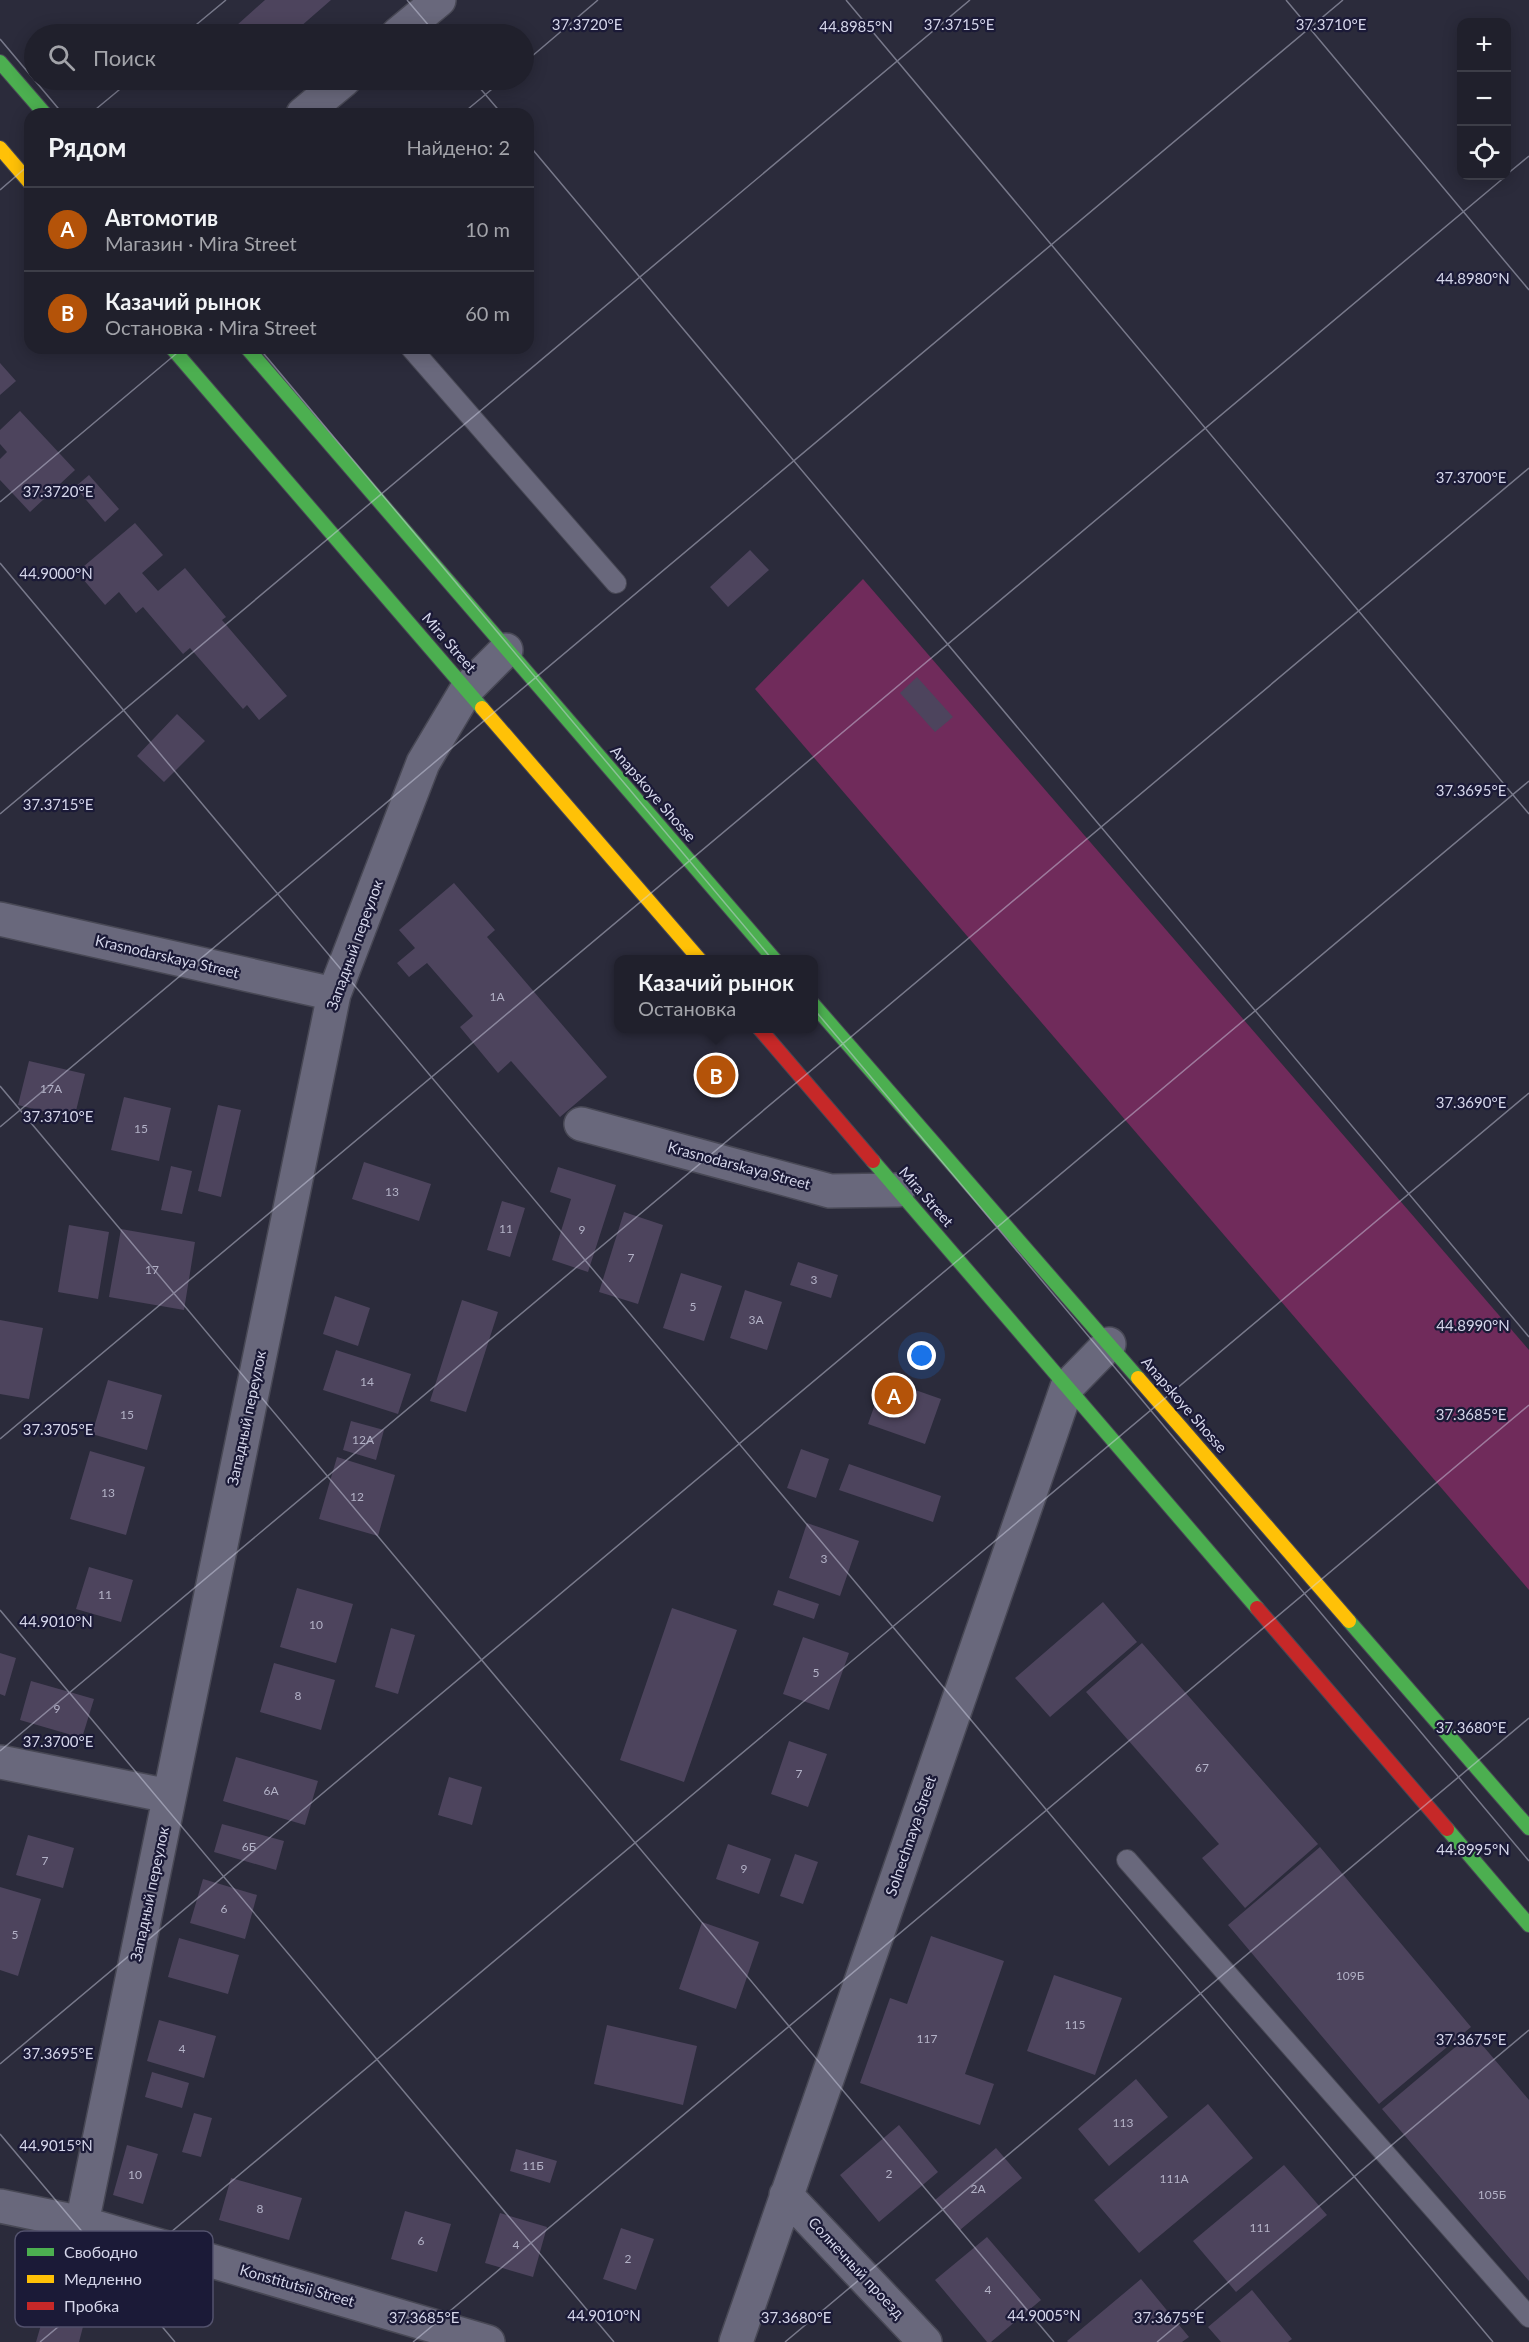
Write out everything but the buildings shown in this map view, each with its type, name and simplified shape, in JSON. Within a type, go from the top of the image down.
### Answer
[{"type":"main road","points":[[0,62],[24,90]]},
{"type":"main road","points":[[24,90],[40,108]]},
{"type":"main road","points":[[0,148],[24,176]]},
{"type":"main road","name":"Mira Street","points":[[177,354],[696,955]]},
{"type":"main road","points":[[252,354],[506,650]]},
{"type":"main road","name":"Anapskoye Shosse","points":[[506,650],[771,955]]},
{"type":"main road","name":"Anapskoye Shosse","points":[[818,1010],[1529,1828]]},
{"type":"main road","name":"Mira Street","points":[[762,1033],[1067,1387]]},
{"type":"main road","points":[[1067,1387],[1529,1925]]},
{"type":"street","points":[[410,24],[439,0]]},
{"type":"street","points":[[310,108],[332,90]]},
{"type":"street","name":"Западный переулок","points":[[82,2223],[334,994],[423,762],[467,689],[506,650]]},
{"type":"street","name":"Krasnodarskaya Street","points":[[0,919],[334,994]]},
{"type":"street","name":"Krasnodarskaya Street","points":[[581,1124],[830,1191],[898,1190]]},
{"type":"street","name":"Solnechnaya Street","points":[[736,2342],[1067,1387],[1109,1344]]},
{"type":"street","points":[[0,1762],[170,1796]]},
{"type":"street","name":"Солнечный проезд","points":[[786,2194],[925,2342]]},
{"type":"street","name":"Konstitutsii Street","points":[[0,2206],[109,2231]]},
{"type":"street","name":"Konstitutsii Street","points":[[213,2261],[488,2342]]},
{"type":"lane","points":[[416,354],[616,583]]},
{"type":"lane","points":[[1127,1860],[1529,2317]]},
{"type":"shaded area","points":[[863,579],[1529,1350],[1529,1590],[755,689]]},
{"type":"traffic: fast","points":[[0,62],[24,90]]},
{"type":"traffic: fast","points":[[24,90],[40,108]]},
{"type":"traffic: fast","points":[[177,354],[482,708]]},
{"type":"traffic: fast","points":[[252,354],[771,955]]},
{"type":"traffic: fast","points":[[818,1010],[1138,1378]]},
{"type":"traffic: fast","points":[[873,1161],[1257,1608]]},
{"type":"traffic: fast","points":[[1349,1621],[1529,1828]]},
{"type":"traffic: fast","points":[[1447,1829],[1529,1925]]},
{"type":"traffic: slow","points":[[0,148],[24,176]]},
{"type":"traffic: slow","points":[[482,708],[696,955]]},
{"type":"traffic: slow","points":[[1138,1378],[1349,1621]]},
{"type":"traffic: jam","points":[[763,1033],[873,1161]]},
{"type":"traffic: jam","points":[[1257,1608],[1447,1829]]},
{"type":"place","name":"Казачий рынок","points":[[716,1075]]},
{"type":"place","name":"Автомотив","points":[[894,1395]]}]
